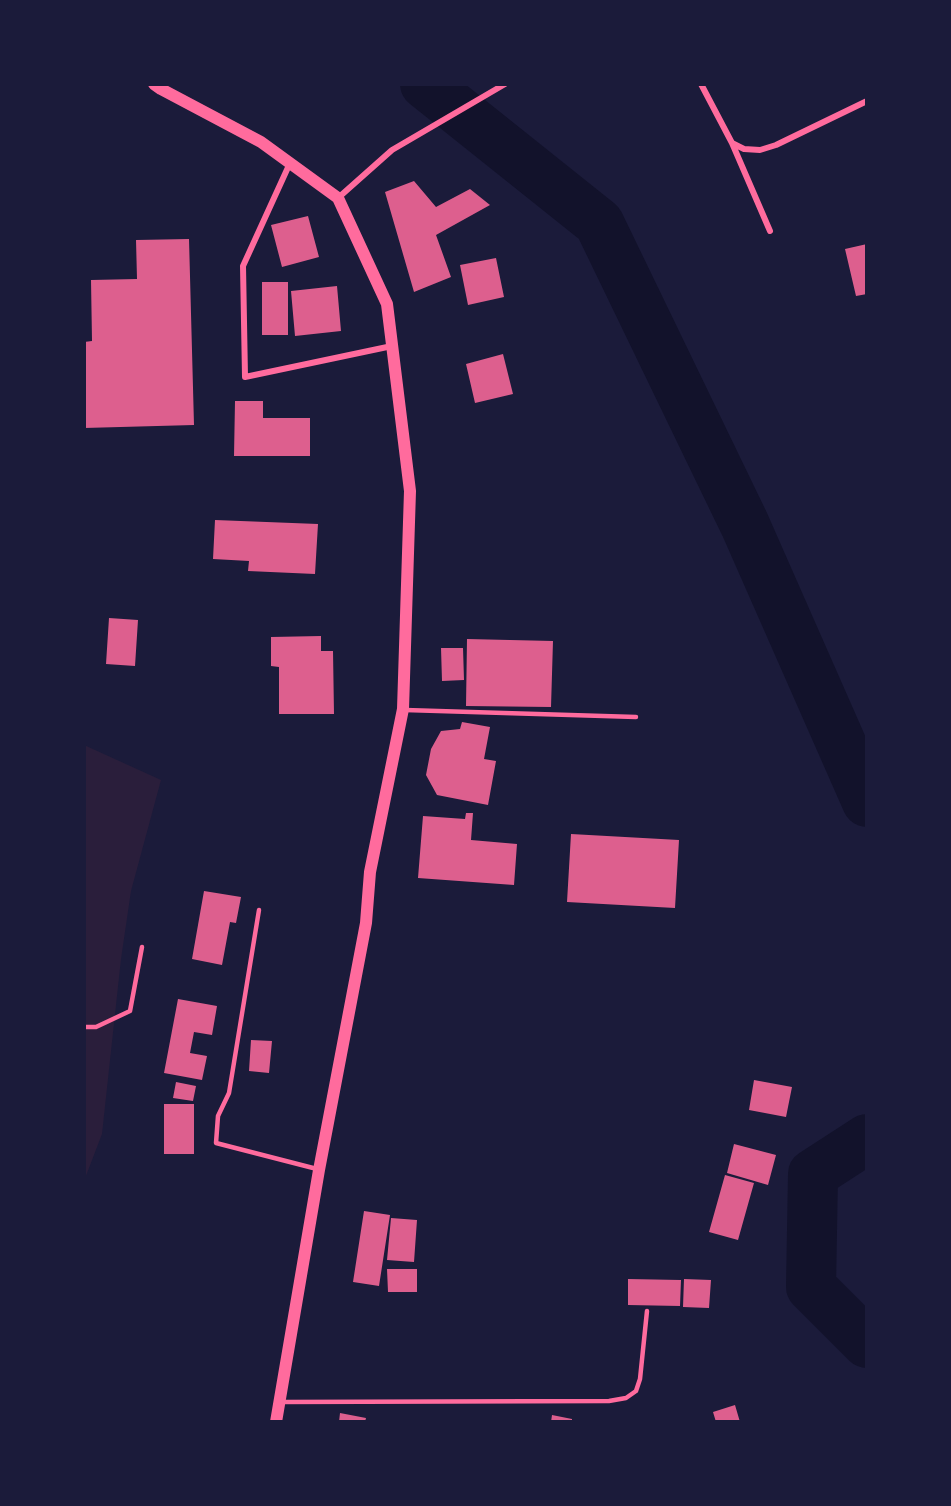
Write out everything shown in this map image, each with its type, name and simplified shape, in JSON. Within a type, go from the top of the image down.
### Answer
[{"type":"main road","points":[[154,84],[261,142],[338,198],[387,304],[410,491],[403,710],[369,872],[366,923],[276,1422]]},
{"type":"street","points":[[338,198],[392,150],[505,84]]},
{"type":"street","points":[[701,84],[732,143],[770,231]]},
{"type":"street","points":[[732,143],[744,149],[760,150],[776,145],[867,101]]},
{"type":"street","points":[[290,163],[243,266],[245,377],[392,346]]},
{"type":"lane","points":[[403,710],[636,717]]},
{"type":"lane","points":[[259,910],[229,1093],[218,1116],[216,1143],[320,1170]]},
{"type":"lane","points":[[84,1027],[96,1027],[130,1011],[142,947]]},
{"type":"lane","points":[[280,1402],[609,1401],[626,1398],[636,1391],[640,1379],[647,1311]]},
{"type":"shaded area","points":[[84,745],[161,780],[131,891],[121,959],[102,1134],[84,1181]]},
{"type":"building","points":[[414,181],[436,207],[470,189],[490,205],[436,235],[451,277],[414,292],[385,192]]},
{"type":"building","points":[[308,216],[319,257],[282,267],[271,225]]},
{"type":"building","points":[[189,239],[194,425],[84,428],[84,342],[92,341],[91,280],[137,279],[136,240]]},
{"type":"building","points":[[867,244],[867,294],[856,296],[845,249]]},
{"type":"building","points":[[496,258],[504,297],[468,305],[460,265]]},
{"type":"building","points":[[262,282],[288,282],[288,335],[262,335]]},
{"type":"building","points":[[337,286],[341,331],[295,336],[291,291]]},
{"type":"building","points":[[503,354],[513,394],[475,403],[466,364]]},
{"type":"building","points":[[235,401],[263,401],[263,418],[310,418],[310,456],[234,456]]},
{"type":"building","points":[[215,520],[318,524],[315,574],[248,571],[249,561],[213,559]]},
{"type":"building","points":[[109,618],[138,620],[135,666],[106,664]]},
{"type":"building","points":[[321,636],[321,651],[333,651],[334,714],[279,714],[279,667],[271,666],[271,637]]},
{"type":"building","points":[[467,639],[553,641],[551,707],[466,706]]},
{"type":"building","points":[[441,648],[463,648],[464,680],[442,681]]},
{"type":"building","points":[[462,722],[490,727],[484,759],[496,761],[488,805],[437,795],[426,775],[431,749],[441,731],[460,729]]},
{"type":"building","points":[[466,813],[473,813],[471,840],[517,844],[514,885],[418,878],[423,816],[465,819]]},
{"type":"building","points":[[571,834],[679,840],[675,908],[567,902]]},
{"type":"building","points":[[204,891],[241,897],[236,923],[230,922],[222,965],[192,959]]},
{"type":"building","points":[[178,999],[217,1006],[212,1035],[194,1032],[190,1053],[207,1056],[202,1080],[164,1073]]},
{"type":"building","points":[[251,1040],[272,1041],[269,1073],[249,1071]]},
{"type":"building","points":[[754,1080],[792,1087],[786,1117],[749,1110]]},
{"type":"building","points":[[176,1082],[196,1086],[193,1101],[173,1098]]},
{"type":"building","points":[[164,1104],[194,1104],[194,1154],[164,1154]]},
{"type":"building","points":[[734,1144],[776,1155],[768,1185],[727,1173]]},
{"type":"building","points":[[725,1175],[754,1183],[738,1240],[709,1232]]},
{"type":"building","points":[[364,1211],[390,1215],[379,1286],[353,1282]]},
{"type":"building","points":[[391,1218],[417,1220],[414,1262],[387,1260]]},
{"type":"building","points":[[387,1269],[417,1269],[417,1292],[388,1292]]},
{"type":"building","points":[[628,1279],[681,1280],[680,1306],[628,1305]]},
{"type":"building","points":[[684,1279],[711,1280],[709,1308],[683,1307]]},
{"type":"building","points":[[735,1405],[740,1422],[716,1422],[713,1412]]},
{"type":"building","points":[[340,1413],[366,1418],[365,1422],[339,1422]]},
{"type":"building","points":[[552,1415],[572,1419],[572,1422],[551,1422]]},
{"type":"waterway","points":[[425,84],[599,223],[745,525],[867,802]]},
{"type":"waterway","points":[[867,1139],[813,1174],[811,1287],[867,1343]]}]
